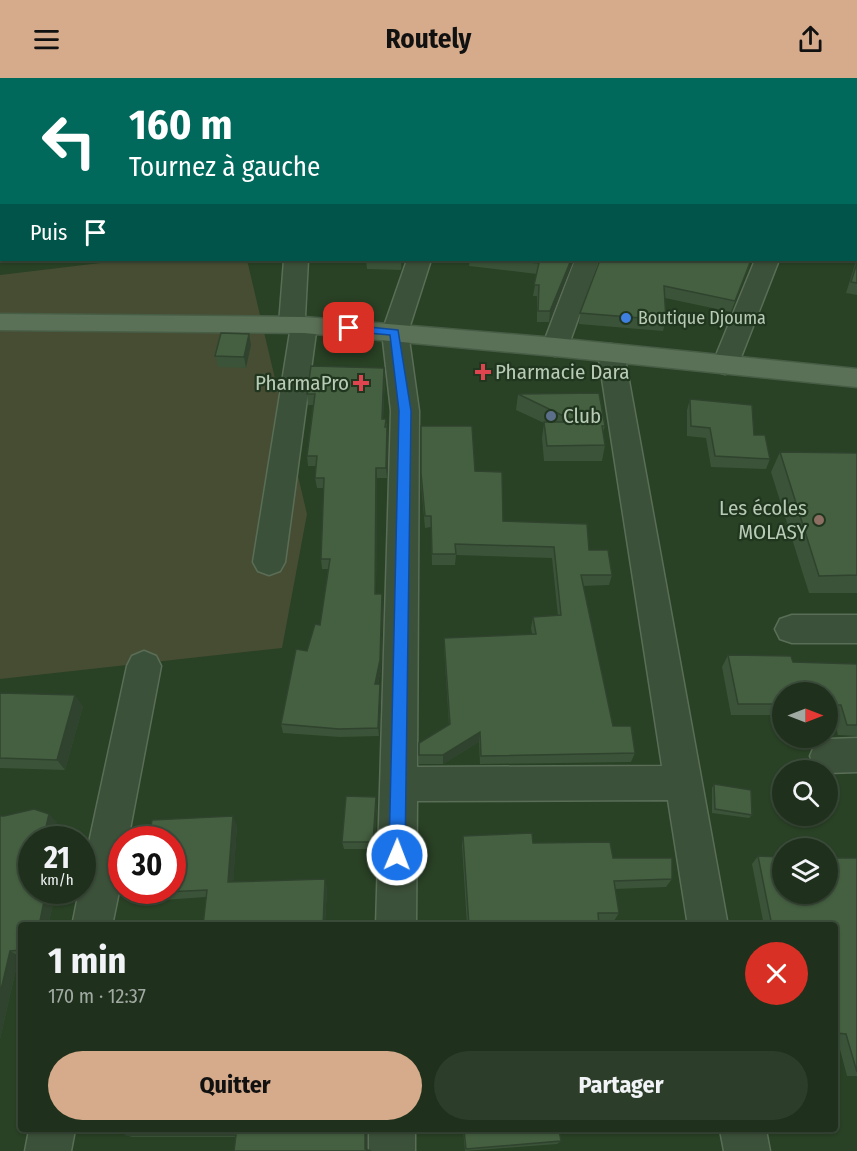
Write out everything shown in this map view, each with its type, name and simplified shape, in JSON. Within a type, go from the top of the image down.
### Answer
[{"type":"main road","points":[[0,322],[298,324],[555,347],[857,378]]},
{"type":"street","points":[[269,562],[298,324],[296,261]]},
{"type":"street","points":[[396,922],[405,411],[395,332],[419,261]]},
{"type":"street","points":[[555,347],[587,261]]},
{"type":"street","points":[[725,365],[766,261]]},
{"type":"street","points":[[610,353],[707,922]]},
{"type":"street","points":[[792,629],[857,629]]},
{"type":"street","points":[[93,922],[144,666]]},
{"type":"street","points":[[399,784],[683,783]]},
{"type":"street","points":[[48,1151],[52,1132]]},
{"type":"street","points":[[392,1132],[392,1151]]},
{"type":"street","points":[[743,1132],[747,1151]]},
{"type":"green space","points":[[118,261],[247,261],[307,514],[282,648],[0,679],[0,275]]},
{"type":"building","points":[[520,261],[571,261],[550,311],[538,311],[539,285],[534,285],[539,263]]},
{"type":"building","points":[[600,261],[751,261],[735,301],[664,286],[666,320],[580,313]]},
{"type":"building","points":[[857,263],[857,283],[851,282]]},
{"type":"building","points":[[221,333],[249,334],[244,357],[215,356]]},
{"type":"building","points":[[311,366],[384,368],[382,419],[386,419],[385,427],[387,427],[386,468],[376,468],[375,594],[382,594],[380,660],[375,684],[380,684],[378,728],[339,729],[281,724],[296,649],[307,651],[315,624],[320,625],[330,559],[321,559],[324,478],[315,478],[317,456],[307,456],[315,394],[307,394]]},
{"type":"building","points":[[599,393],[605,426],[602,426],[605,445],[547,446],[544,422],[576,422],[518,394]]},
{"type":"building","points":[[690,399],[752,405],[754,435],[765,435],[770,459],[715,456],[710,428],[691,426]]},
{"type":"building","points":[[421,426],[472,426],[475,471],[502,472],[503,521],[587,524],[589,550],[608,550],[612,575],[581,575],[613,726],[631,726],[635,753],[481,756],[480,732],[443,755],[419,755],[419,743],[450,724],[444,638],[536,634],[533,617],[561,615],[554,547],[455,544],[456,554],[432,554],[431,516],[425,516],[421,473]]},
{"type":"building","points":[[780,452],[857,453],[857,575],[819,576]]},
{"type":"building","points":[[728,655],[791,656],[793,662],[857,664],[857,725],[847,725],[841,705],[838,705],[838,682],[772,682],[772,704],[738,704]]},
{"type":"building","points":[[0,693],[75,695],[57,760],[0,758]]},
{"type":"building","points":[[714,784],[751,790],[752,815],[715,809]]},
{"type":"building","points":[[346,796],[376,797],[373,842],[342,842]]},
{"type":"building","points":[[34,809],[49,814],[46,826],[18,826],[18,904],[43,904],[40,922],[18,922],[18,950],[10,951],[0,994],[0,816]]},
{"type":"building","points":[[233,816],[228,882],[325,879],[323,922],[203,922],[207,890],[186,891],[186,826],[151,826],[152,820]]},
{"type":"building","points":[[532,833],[533,843],[610,842],[613,858],[672,858],[672,879],[614,881],[619,913],[598,913],[599,922],[469,922],[463,836]]},
{"type":"building","points":[[758,856],[772,857],[772,904],[838,904],[838,858],[857,858],[857,1072],[846,1034],[838,1033],[838,922],[771,922]]},
{"type":"building","points":[[125,1132],[365,1132],[365,1149],[371,1151],[234,1151],[236,1135],[125,1135]]},
{"type":"building","points":[[464,1132],[559,1132],[561,1141],[466,1149]]},
{"type":"place","name":"Boutique Djouma","points":[[626,318]]},
{"type":"place","name":"Pharmacie Dara","points":[[483,372]]},
{"type":"place","name":"PharmaPro","points":[[361,383]]},
{"type":"place","name":"Club","points":[[551,416]]},
{"type":"place","name":"Les écoles MOLASY","points":[[819,520]]},
{"type":"route","points":[[349,328],[395,332],[405,411],[397,855]]}]
